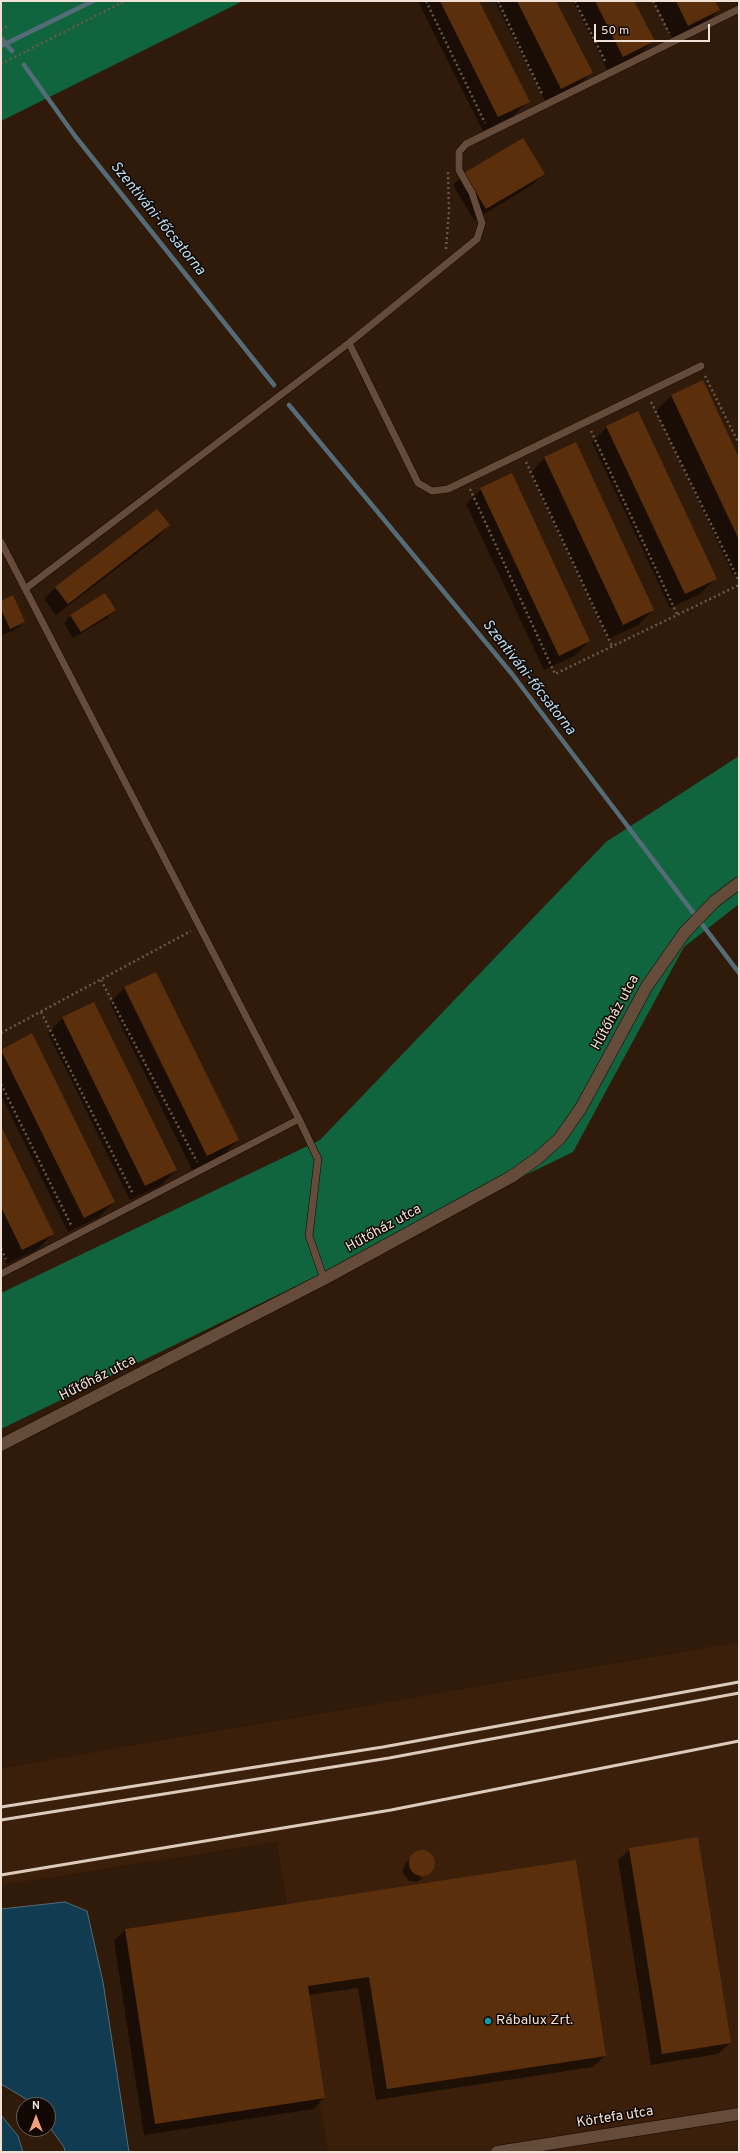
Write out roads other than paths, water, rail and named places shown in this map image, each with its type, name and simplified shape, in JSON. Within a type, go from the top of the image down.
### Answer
[{"type":"street","name":"Hűtőház utca","points":[[1,1445],[324,1279],[511,1177],[538,1158],[560,1138],[581,1108],[647,986],[685,932],[716,900],[739,883]]},
{"type":"street","name":"Körtefa utca","points":[[496,2152],[739,2114]]},
{"type":"lane","points":[[25,589],[349,343],[477,239],[482,223],[472,193],[459,170],[459,152],[466,144],[739,9]]},
{"type":"lane","points":[[349,343],[418,483],[432,491],[448,489],[701,366]]},
{"type":"lane","points":[[1,542],[300,1119],[318,1159],[309,1236],[324,1279]]},
{"type":"lane","points":[[1,1274],[300,1119]]},
{"type":"water","points":[[65,1902],[87,1911],[103,1982],[129,2152],[65,2152],[64,2147],[56,2136],[56,2097],[23,2097],[1,2084],[1,1909]]},
{"type":"water","points":[[1,2115],[16,2134],[16,2137],[18,2137],[23,2152],[1,2152]]},
{"type":"waterway","points":[[1,46],[93,1]]},
{"type":"waterway","name":"Szentiváni-főcsatorna","points":[[1,38],[12,51]]},
{"type":"waterway","name":"Szentiváni-főcsatorna","points":[[24,65],[75,136],[274,385]]},
{"type":"waterway","name":"Szentiváni-főcsatorna","points":[[289,405],[512,674],[739,973]]},
{"type":"railway","points":[[1,1807],[383,1747],[739,1682]]},
{"type":"railway","points":[[1,1820],[389,1758],[739,1693]]},
{"type":"railway","points":[[1,1875],[391,1810],[739,1741]]},
{"type":"place","name":"Rábalux Zrt.","points":[[488,2021]]}]
